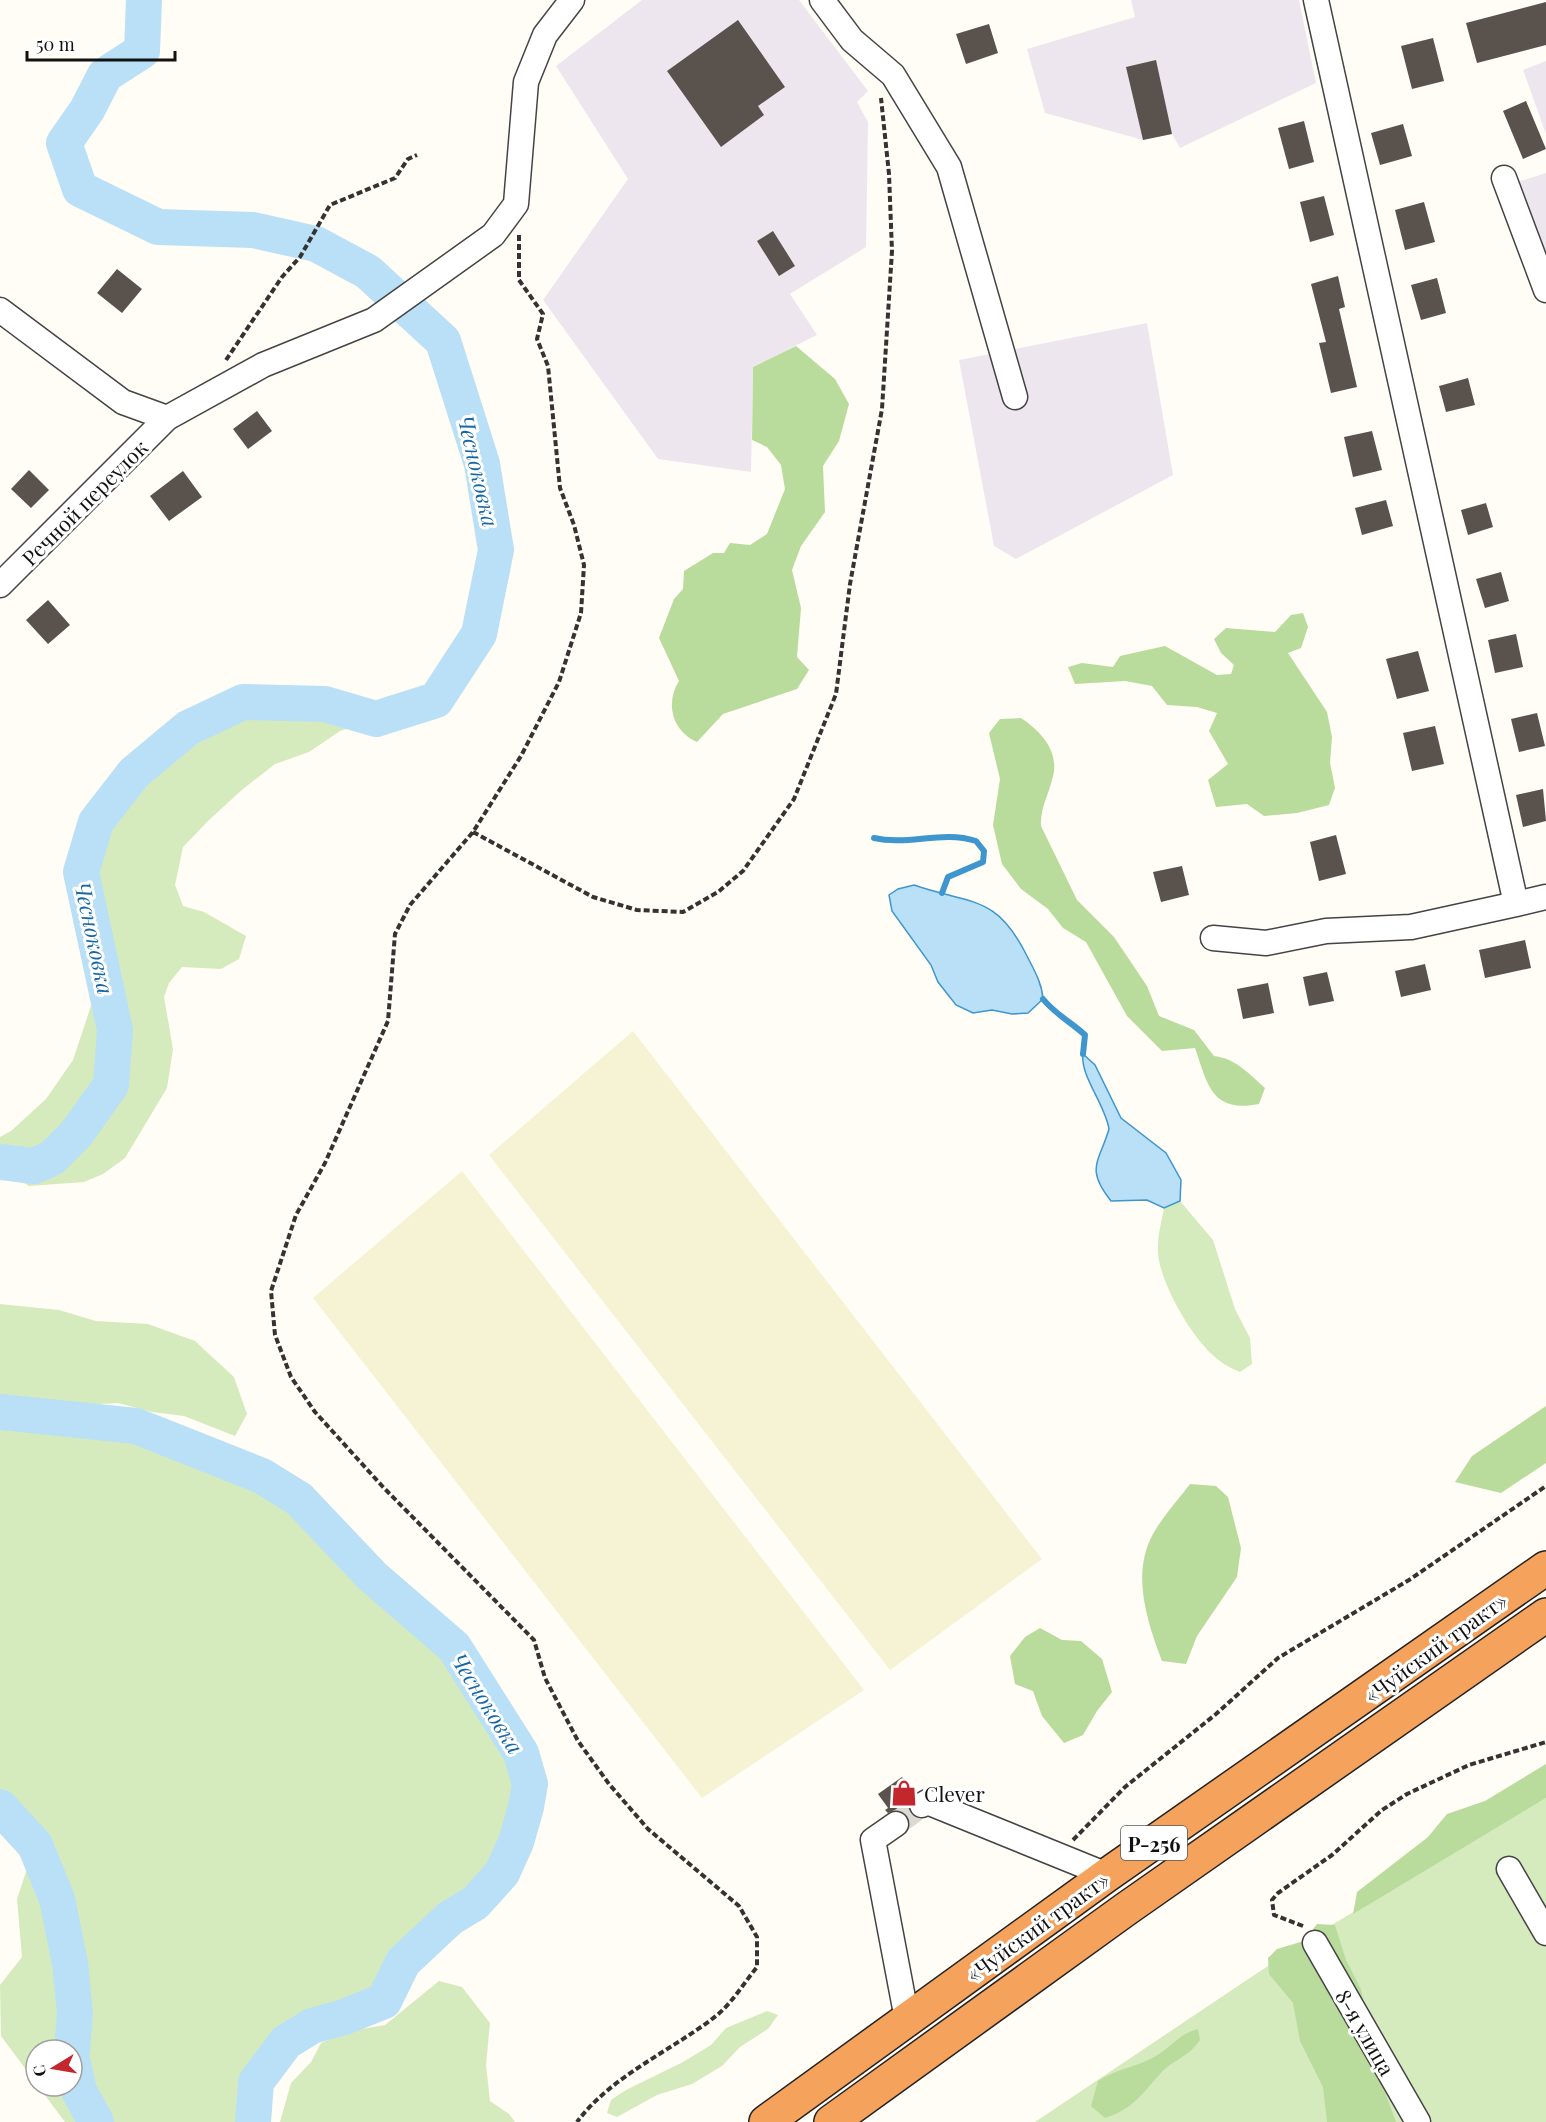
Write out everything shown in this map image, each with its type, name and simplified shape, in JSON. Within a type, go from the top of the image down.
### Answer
[{"type":"highway","name":"«Чуйский тракт»","points":[[766,2122],[1107,1875],[1546,1568]]},
{"type":"highway","name":"«Чуйский тракт»","points":[[831,2122],[1126,1909],[1546,1615]]},
{"type":"street","points":[[516,204],[525,82],[545,35],[572,0]]},
{"type":"street","points":[[822,0],[852,40],[893,75],[949,167],[1015,397]]},
{"type":"street","points":[[1316,0],[1516,904]]},
{"type":"street","points":[[1504,178],[1546,290]]},
{"type":"street","name":"Речной переулок","points":[[0,585],[167,418],[263,365],[374,320],[493,235],[516,204]]},
{"type":"street","name":"Речной переулок","points":[[0,310],[123,402],[167,418]]},
{"type":"street","points":[[1213,938],[1266,943],[1326,931],[1412,927],[1546,897]]},
{"type":"street","points":[[922,1805],[927,1802],[1107,1875]]},
{"type":"street","points":[[896,1824],[873,1840],[907,2019]]},
{"type":"street","points":[[1509,1869],[1546,1933]]},
{"type":"street","name":"8-я улица","points":[[1314,1943],[1418,2122]]},
{"type":"path","points":[[473,832],[593,897],[637,910],[683,912],[718,892],[743,871],[794,799],[836,694],[850,584],[882,410],[892,251],[889,174],[876,61]]},
{"type":"path","points":[[223,364],[282,277],[300,256],[330,205],[395,178],[408,159],[417,155]]},
{"type":"path","points":[[516,204],[519,280],[543,314],[537,339],[548,366],[558,443],[560,488],[574,525],[584,565],[581,613],[560,682],[521,756],[473,832],[410,905],[395,934],[388,1021],[325,1163],[296,1215],[271,1291],[274,1335],[291,1377],[315,1412],[383,1487],[534,1640],[545,1678],[578,1741],[609,1784],[648,1829],[739,1906],[757,1937],[758,1967],[717,2015],[640,2067],[588,2108],[577,2122]]},
{"type":"path","points":[[1059,1857],[1084,1827],[1125,1787],[1216,1714],[1278,1658],[1409,1580],[1546,1486]]},
{"type":"path","points":[[1314,1943],[1305,1926],[1274,1915],[1272,1900],[1278,1893],[1332,1855],[1382,1810],[1407,1794],[1469,1765],[1546,1742]]},
{"type":"shaded area","points":[[642,0],[799,0],[868,91],[857,102],[868,122],[866,247],[790,294],[817,335],[753,367],[751,472],[658,459],[543,300],[628,179],[556,66]]},
{"type":"shaded area","points":[[1131,0],[1299,0],[1316,83],[1180,148],[1172,134],[1143,140],[1045,113],[1027,49],[1135,17]]},
{"type":"shaded area","points":[[1546,61],[1546,134],[1523,70]]},
{"type":"shaded area","points":[[1546,173],[1546,259],[1514,183]]},
{"type":"shaded area","points":[[1147,323],[1173,475],[1016,559],[994,546],[959,360]]},
{"type":"shaded area","points":[[633,1031],[1042,1559],[890,1670],[489,1155]]},
{"type":"shaded area","points":[[462,1171],[864,1690],[702,1798],[313,1298]]},
{"type":"green space","points":[[796,346],[835,379],[849,404],[839,441],[823,466],[825,512],[801,546],[792,570],[801,608],[797,657],[809,670],[797,689],[723,714],[697,742],[682,731],[673,716],[672,698],[679,681],[659,638],[674,599],[683,589],[684,571],[713,553],[724,553],[730,543],[750,545],[767,534],[785,489],[781,465],[767,447],[752,440],[753,367]]},
{"type":"green space","points":[[1303,613],[1308,627],[1301,648],[1288,653],[1327,712],[1332,737],[1330,763],[1335,788],[1329,805],[1297,813],[1264,816],[1247,804],[1216,807],[1208,780],[1228,764],[1209,731],[1217,713],[1197,707],[1167,705],[1152,686],[1125,681],[1075,684],[1068,667],[1082,663],[1113,667],[1120,656],[1165,646],[1217,675],[1231,674],[1234,665],[1221,653],[1214,639],[1226,628],[1275,632],[1291,615]]},
{"type":"green space","points":[[243,702],[325,704],[376,719],[340,731],[309,752],[275,764],[243,789],[183,847],[175,885],[183,906],[204,912],[246,936],[239,959],[221,969],[182,967],[169,983],[164,997],[173,1049],[167,1088],[125,1158],[103,1174],[84,1182],[29,1186],[0,1169],[0,1137],[11,1131],[46,1099],[73,1060],[103,970],[81,872],[96,822],[134,773],[188,728]]},
{"type":"green space","points":[[1021,718],[1036,730],[1052,752],[1054,770],[1043,808],[1041,826],[1077,900],[1114,937],[1147,986],[1159,1016],[1194,1030],[1214,1056],[1229,1060],[1248,1073],[1265,1088],[1259,1104],[1243,1106],[1231,1104],[1214,1094],[1195,1048],[1162,1051],[1127,1016],[1086,942],[1063,928],[1048,909],[1021,889],[1002,864],[993,825],[1000,779],[989,733],[1000,719]]},
{"type":"green space","points":[[1180,1201],[1213,1240],[1235,1309],[1250,1338],[1252,1364],[1240,1372],[1222,1363],[1200,1341],[1180,1312],[1160,1267],[1158,1243],[1164,1208]]},
{"type":"green space","points":[[0,1304],[59,1310],[96,1321],[148,1324],[195,1341],[234,1377],[247,1414],[235,1436],[184,1416],[152,1412],[118,1403],[62,1406],[0,1394]]},
{"type":"green space","points":[[1546,1406],[1546,1463],[1501,1493],[1455,1482],[1472,1456]]},
{"type":"green space","points":[[0,1412],[136,1426],[262,1476],[299,1499],[372,1576],[454,1647],[521,1753],[530,1784],[516,1842],[502,1873],[475,1903],[450,1918],[403,1962],[384,2001],[344,2017],[312,2026],[286,2042],[256,2082],[253,2122],[65,2122],[47,2098],[84,2098],[84,2038],[24,2038],[24,2067],[1,2036],[0,1985],[22,1957],[17,1899],[35,1845],[0,1807]]},
{"type":"green space","points":[[1190,1484],[1216,1486],[1228,1497],[1241,1548],[1237,1577],[1197,1636],[1186,1664],[1162,1661],[1147,1614],[1142,1581],[1146,1549],[1153,1534]]},
{"type":"green space","points":[[1040,1628],[1062,1640],[1081,1641],[1102,1659],[1112,1692],[1097,1711],[1083,1735],[1064,1743],[1042,1716],[1033,1691],[1015,1684],[1010,1656],[1025,1637]]},
{"type":"green space","points":[[1546,1764],[1546,1798],[1353,1914],[1357,1892],[1428,1837],[1447,1814],[1485,1801]]},
{"type":"green space","points":[[1546,1798],[1546,2122],[1035,2122],[1308,1939]]},
{"type":"green space","points":[[1317,1924],[1335,1925],[1346,1960],[1361,1989],[1375,2066],[1396,2122],[1327,2122],[1323,2087],[1300,2041],[1293,2003],[1269,1974],[1268,1958],[1277,1949],[1304,1941]]},
{"type":"green space","points":[[439,1981],[462,1987],[490,2023],[486,2065],[490,2101],[509,2114],[515,2122],[280,2122],[291,2083],[311,2062],[321,2043],[349,2031],[385,2025]]},
{"type":"green space","points":[[767,2011],[778,2015],[768,2029],[740,2047],[722,2066],[692,2084],[657,2095],[617,2117],[607,2113],[611,2100],[626,2090],[683,2062],[711,2045],[726,2028]]},
{"type":"green space","points":[[1198,2029],[1200,2040],[1195,2046],[1165,2069],[1130,2106],[1105,2118],[1091,2106],[1098,2081],[1148,2060],[1185,2034]]},
{"type":"water","points":[[914,885],[967,900],[993,912],[1016,936],[1039,982],[1043,999],[1028,1013],[1012,1014],[992,1010],[973,1013],[956,1005],[938,982],[931,965],[892,911],[889,895],[898,889]]},
{"type":"water","points":[[1083,1054],[1095,1065],[1121,1118],[1166,1153],[1181,1180],[1180,1201],[1164,1208],[1147,1200],[1111,1201],[1103,1190],[1098,1181],[1096,1165],[1109,1129],[1085,1071]]},
{"type":"building","points":[[1546,2],[1546,45],[1477,63],[1466,23]]},
{"type":"building","points":[[738,20],[785,87],[758,106],[764,115],[721,147],[667,71]]},
{"type":"building","points":[[989,24],[998,53],[966,64],[956,34]]},
{"type":"building","points":[[1433,38],[1444,81],[1412,89],[1401,46]]},
{"type":"building","points":[[1156,60],[1172,134],[1143,140],[1126,67]]},
{"type":"building","points":[[1526,101],[1546,149],[1523,159],[1503,111]]},
{"type":"building","points":[[1304,121],[1314,162],[1289,169],[1278,128]]},
{"type":"building","points":[[1403,124],[1412,156],[1380,165],[1371,133]]},
{"type":"building","points":[[1324,196],[1334,235],[1310,242],[1300,202]]},
{"type":"building","points":[[1424,202],[1435,242],[1405,250],[1395,210]]},
{"type":"building","points":[[773,231],[795,266],[779,276],[757,241]]},
{"type":"building","points":[[117,269],[142,289],[122,313],[97,293]]},
{"type":"building","points":[[1338,276],[1345,307],[1339,309],[1357,387],[1331,393],[1319,343],[1326,342],[1311,284]]},
{"type":"building","points":[[1437,278],[1446,313],[1421,320],[1411,285]]},
{"type":"building","points":[[1468,378],[1475,405],[1446,412],[1439,386]]},
{"type":"building","points":[[257,411],[272,431],[248,449],[233,429]]},
{"type":"building","points":[[1372,431],[1382,470],[1353,477],[1344,437]]},
{"type":"building","points":[[29,470],[49,490],[31,508],[11,489]]},
{"type":"building","points":[[183,471],[202,497],[169,521],[150,496]]},
{"type":"building","points":[[1386,500],[1393,526],[1362,535],[1355,508]]},
{"type":"building","points":[[1486,503],[1493,527],[1468,535],[1461,510]]},
{"type":"building","points":[[1501,572],[1509,601],[1485,608],[1476,579]]},
{"type":"building","points":[[48,600],[70,625],[48,644],[26,620]]},
{"type":"building","points":[[1516,634],[1523,667],[1495,673],[1488,640]]},
{"type":"building","points":[[1418,651],[1429,691],[1397,699],[1386,659]]},
{"type":"building","points":[[1537,713],[1545,746],[1519,752],[1511,719]]},
{"type":"building","points":[[1435,726],[1444,764],[1412,771],[1403,733]]},
{"type":"building","points":[[1543,789],[1546,821],[1523,827],[1516,795]]},
{"type":"building","points":[[1336,835],[1346,874],[1319,881],[1310,842]]},
{"type":"building","points":[[1182,866],[1189,895],[1161,902],[1153,872]]},
{"type":"building","points":[[1525,940],[1531,968],[1485,978],[1479,950]]},
{"type":"building","points":[[1425,964],[1431,990],[1401,997],[1395,971]]},
{"type":"building","points":[[1327,972],[1334,1001],[1309,1006],[1303,977]]},
{"type":"building","points":[[1268,983],[1274,1013],[1243,1019],[1237,989]]},
{"type":"building","points":[[902,1777],[914,1793],[908,1805],[910,1812],[922,1819],[909,1828],[907,1815],[895,1810],[888,1813],[885,1810],[888,1808],[878,1794]]},
{"type":"waterway","name":"Чесноковка","points":[[0,1162],[34,1166],[52,1158],[76,1134],[111,1085],[115,1030],[81,872],[96,822],[134,773],[188,728],[243,702],[325,704],[376,719],[436,700],[479,634],[496,550],[482,464],[443,341],[368,272],[316,244],[253,230],[158,227],[80,189],[64,143],[87,110],[105,75],[142,51],[144,0]]},
{"type":"waterway","points":[[874,838],[900,840],[951,837],[976,841],[984,851],[983,862],[948,877],[942,893]]},
{"type":"waterway","points":[[1043,999],[1085,1035],[1083,1054]]},
{"type":"waterway","name":"Чесноковка","points":[[0,1412],[136,1426],[262,1476],[299,1499],[372,1576],[454,1647],[521,1753],[530,1784],[516,1842],[502,1873],[475,1903],[450,1918],[403,1962],[384,2001],[344,2017],[312,2026],[286,2042],[256,2082],[253,2122]]},
{"type":"waterway","name":"Чесноковка","points":[[0,1807],[35,1845],[57,1899],[70,1963],[75,2014],[73,2038]]},
{"type":"waterway","name":"Чесноковка","points":[[83,2098],[96,2122]]},
{"type":"tunnel","points":[[896,1824],[922,1805]]},
{"type":"place","name":"Clever","points":[[904,1793]]}]
